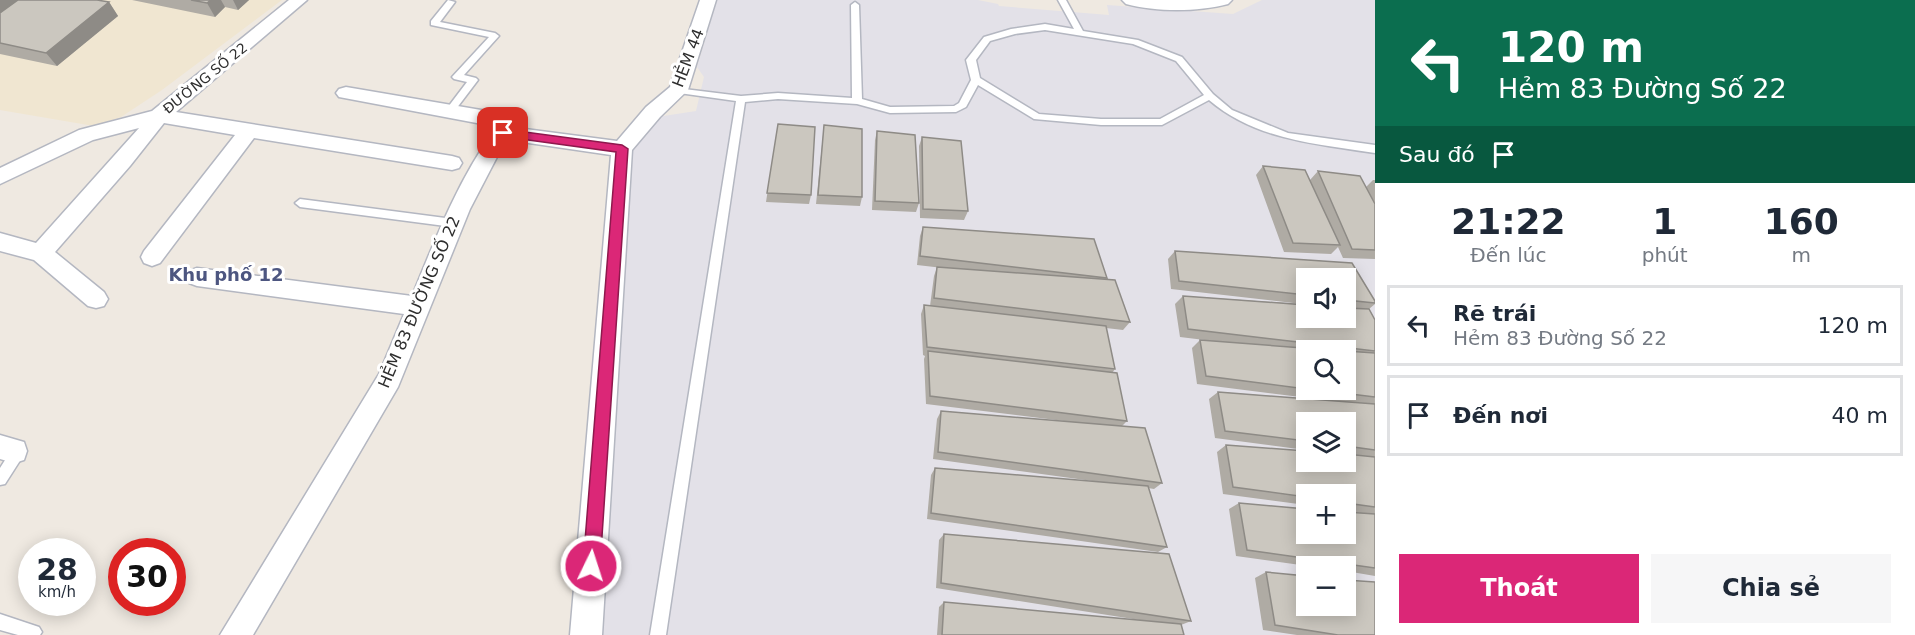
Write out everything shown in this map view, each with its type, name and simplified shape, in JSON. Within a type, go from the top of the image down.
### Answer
[{"type":"street","name":"ĐƯỜNG SỐ 22","points":[[0,177],[86,135],[159,116],[299,0]]},
{"type":"street","name":"HẺM 44","points":[[622,149],[653,112],[679,90],[708,0]]},
{"type":"street","points":[[1133,0],[1193,3],[1221,0]]},
{"type":"street","points":[[346,93],[487,118],[501,126],[503,133],[622,149],[586,635]]},
{"type":"street","points":[[41,253],[123,161],[159,116],[452,163]]},
{"type":"street","points":[[152,257],[249,130]]},
{"type":"street","name":"HẺM 83 ĐƯỜNG SỐ 22","points":[[236,635],[389,379],[453,223],[488,154],[503,133]]},
{"type":"street","points":[[0,242],[41,253],[96,299]]},
{"type":"street","points":[[198,277],[418,306]]},
{"type":"lane","points":[[1062,0],[1079,31]]},
{"type":"lane","points":[[450,2],[434,23],[495,36],[457,77],[473,80],[450,111]]},
{"type":"lane","points":[[855,5],[857,101]]},
{"type":"lane","points":[[679,90],[741,99],[778,96],[857,101],[890,110],[956,109],[963,105],[976,80],[971,60],[987,39],[1014,31],[1045,27],[1135,42],[1179,59],[1210,96],[1229,112],[1286,136],[1375,149]]},
{"type":"lane","points":[[976,80],[1037,117],[1101,122],[1162,122],[1210,96]]},
{"type":"lane","points":[[658,635],[741,99]]},
{"type":"lane","points":[[300,203],[453,223]]},
{"type":"lane","points":[[0,479],[14,459],[7,449]]},
{"type":"lane","points":[[0,622],[34,632]]},
{"type":"shaded area","points":[[32,0],[282,0],[162,90],[121,117],[94,126],[0,110],[0,30]]},
{"type":"shaded area","points":[[717,0],[978,0],[999,6],[1109,15],[1107,5],[1233,14],[1262,0],[1375,0],[1375,635],[592,635],[627,155],[657,117],[696,111],[704,77],[697,67]]},
{"type":"building","points":[[18,0],[109,2],[46,53],[0,43],[0,13]]},
{"type":"building","points":[[191,0],[211,0],[207,3]]},
{"type":"building","points":[[778,124],[815,127],[811,195],[767,193]]},
{"type":"building","points":[[824,125],[862,129],[862,197],[818,195]]},
{"type":"building","points":[[877,131],[915,135],[919,203],[875,201]]},
{"type":"building","points":[[922,137],[961,141],[968,211],[923,209]]},
{"type":"building","points":[[1263,166],[1305,170],[1340,245],[1293,243]]},
{"type":"building","points":[[1318,171],[1360,176],[1375,204],[1375,250],[1352,249]]},
{"type":"building","points":[[923,227],[1094,239],[1107,278],[920,256]]},
{"type":"building","points":[[1175,251],[1352,263],[1355,268],[1296,268],[1296,294],[1179,281]]},
{"type":"building","points":[[937,267],[1115,280],[1130,322],[934,298]]},
{"type":"building","points":[[1356,270],[1375,301],[1375,303],[1356,301]]},
{"type":"building","points":[[1183,296],[1296,304],[1296,328],[1356,328],[1356,308],[1369,309],[1375,320],[1375,351],[1356,349],[1356,340],[1296,342],[1188,329]]},
{"type":"building","points":[[924,305],[1106,326],[1115,369],[927,347]]},
{"type":"building","points":[[1200,340],[1296,347],[1296,388],[1206,376]]},
{"type":"building","points":[[928,351],[1117,373],[1127,421],[930,396]]},
{"type":"building","points":[[1356,352],[1375,353],[1375,397],[1356,395]]},
{"type":"building","points":[[1218,392],[1296,398],[1296,400],[1375,404],[1375,450],[1356,447],[1356,412],[1296,412],[1296,440],[1225,431]]},
{"type":"building","points":[[941,411],[1145,428],[1162,483],[938,452]]},
{"type":"building","points":[[1226,445],[1296,450],[1296,472],[1356,472],[1356,455],[1375,457],[1375,507],[1356,504],[1356,484],[1296,484],[1296,496],[1233,487]]},
{"type":"building","points":[[935,468],[1148,486],[1167,547],[931,513]]},
{"type":"building","points":[[1239,503],[1296,508],[1296,544],[1356,544],[1356,513],[1375,514],[1375,568],[1356,565],[1356,556],[1296,557],[1247,550]]},
{"type":"building","points":[[944,534],[1169,554],[1191,621],[941,583]]},
{"type":"building","points":[[1266,572],[1296,575],[1296,616],[1356,616],[1356,581],[1375,582],[1375,635],[1338,635],[1275,625]]},
{"type":"building","points":[[944,602],[1181,624],[1184,635],[942,635]]},
{"type":"district","name":"Khu phố 12","points":[[226,274]]},
{"type":"route","points":[[503,133],[622,149],[617,245],[591,566]]}]
